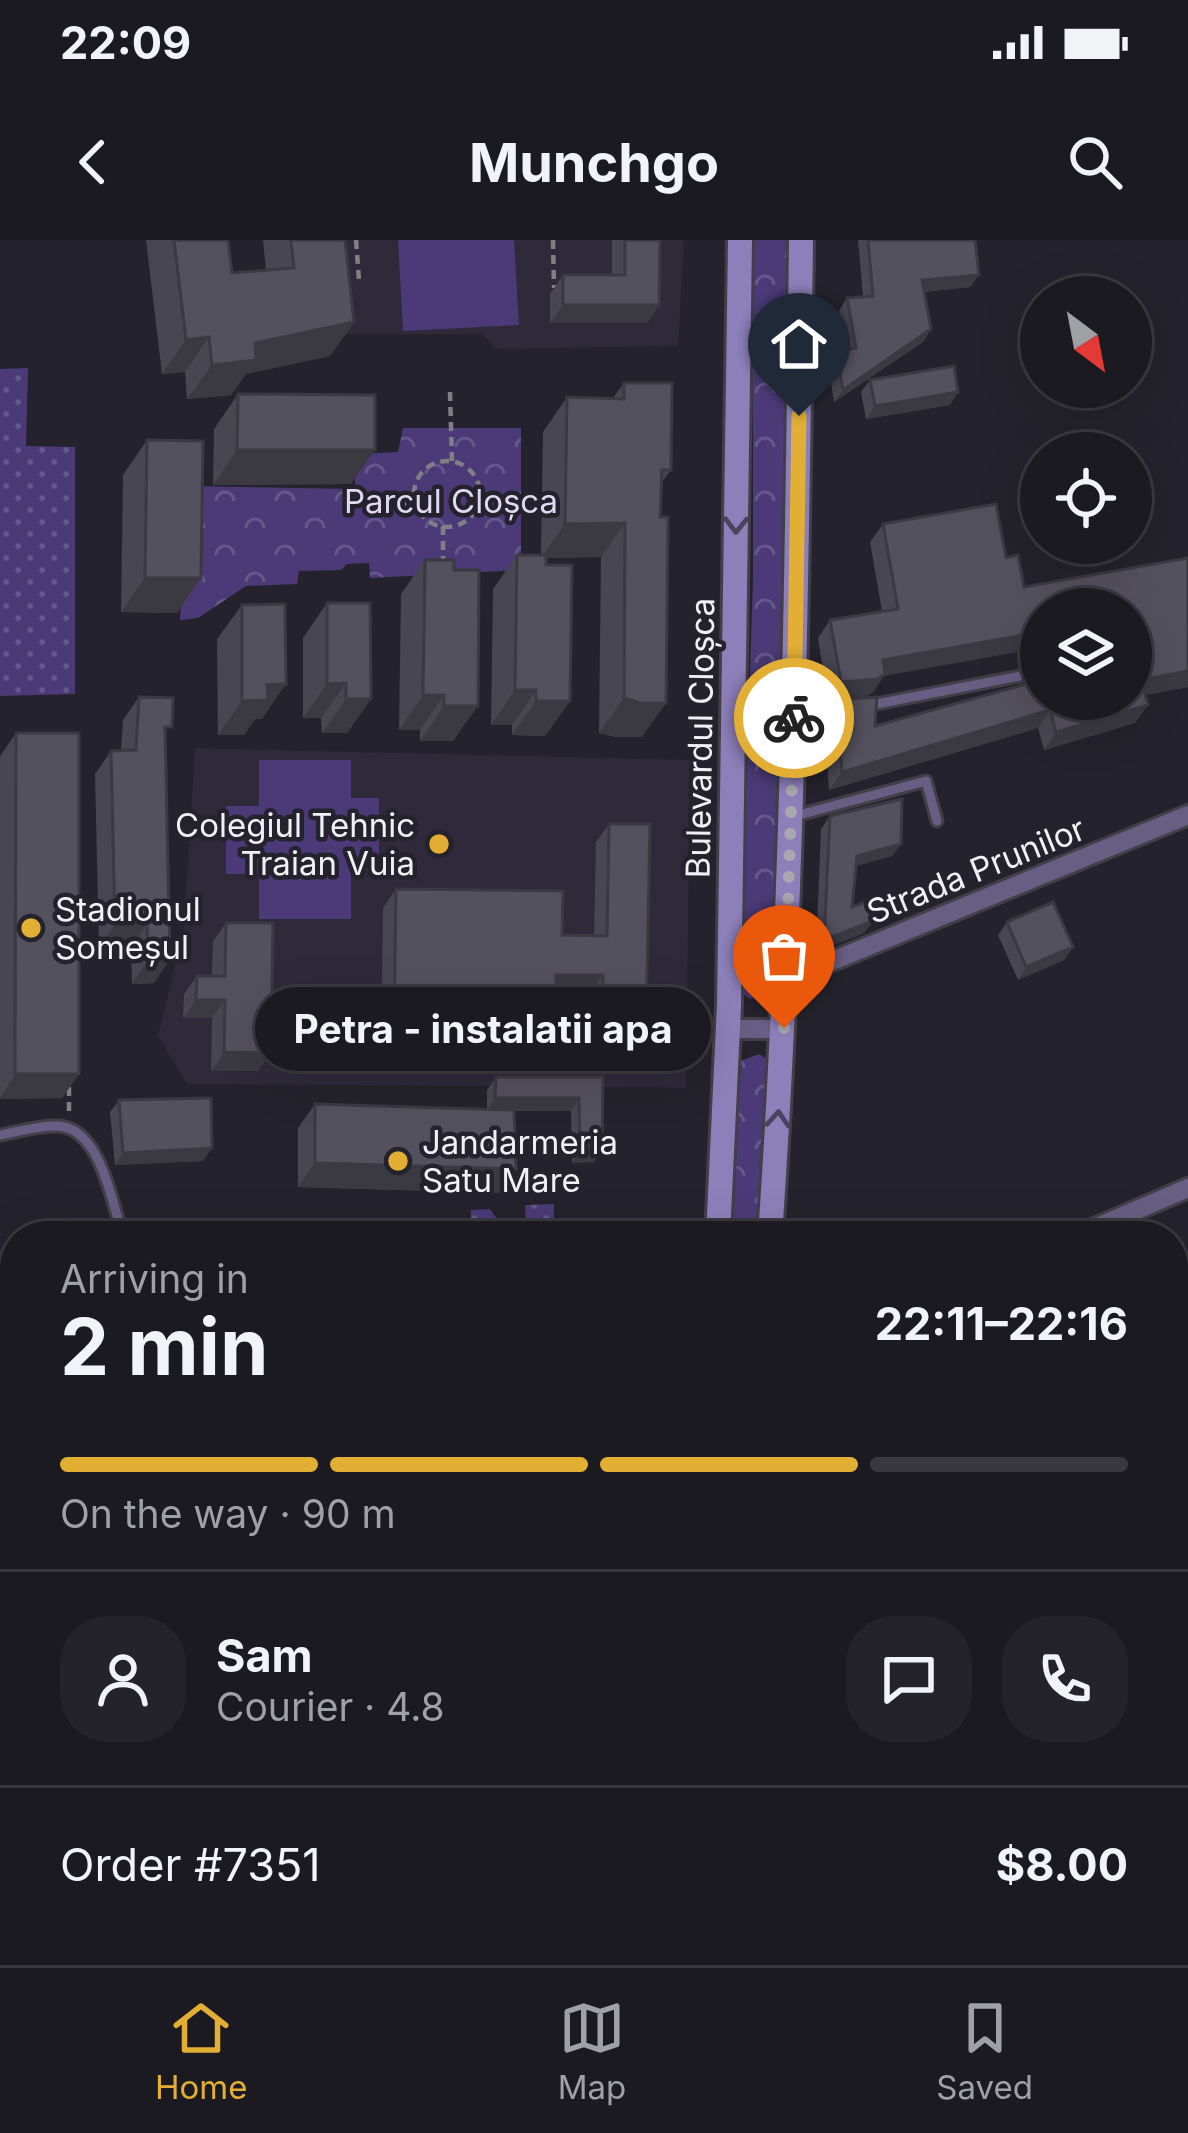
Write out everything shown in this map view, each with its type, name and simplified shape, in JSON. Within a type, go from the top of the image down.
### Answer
[{"type":"main road","name":"Bulevardul Cloșca","points":[[719,1221],[728,1029],[740,240]]},
{"type":"main road","points":[[771,1221],[791,817],[801,240]]},
{"type":"street","name":"Strada Prunilor","points":[[786,980],[1188,815]]},
{"type":"street","points":[[728,1029],[784,1028]]},
{"type":"street","points":[[1111,1221],[1188,1188]]},
{"type":"lane","points":[[794,712],[874,705],[1020,677]]},
{"type":"lane","points":[[791,817],[926,781],[937,821]]},
{"type":"lane","points":[[0,1135],[61,1125],[69,1129],[93,1150],[118,1221]]},
{"type":"path","points":[[356,240],[359,280]]},
{"type":"path","points":[[553,240],[554,294]]},
{"type":"path","points":[[450,392],[452,462]]},
{"type":"path","points":[[452,462],[474,473],[482,498],[467,519],[443,526],[429,521],[414,503],[415,483],[422,474],[452,462]]},
{"type":"path","points":[[482,498],[531,497]]},
{"type":"path","points":[[375,506],[414,503]]},
{"type":"path","points":[[443,526],[443,580]]},
{"type":"path","points":[[69,1083],[69,1129]]},
{"type":"shaded area","points":[[338,240],[684,240],[678,346],[495,349],[483,334],[345,334]]},
{"type":"shaded area","name":"Colegiul Tehnic Traian Vuia","points":[[195,748],[690,760],[686,1088],[187,1084],[158,1036],[184,927]]},
{"type":"green space","points":[[398,240],[514,240],[519,325],[403,331]]},
{"type":"green space","points":[[753,240],[791,240],[788,543],[772,982],[767,991],[750,999],[740,992],[753,578]]},
{"type":"green space","points":[[28,368],[26,446],[75,447],[75,694],[0,696],[0,369]]},
{"type":"green space","name":"Parcul Cloșca","points":[[403,428],[521,428],[521,570],[370,578],[369,563],[347,564],[341,570],[299,571],[297,584],[246,586],[198,618],[180,620],[186,486],[355,489],[355,454],[398,452]]},
{"type":"green space","points":[[259,760],[351,760],[351,798],[379,798],[379,870],[351,870],[351,919],[259,919],[259,874],[226,874],[226,806],[259,806]]},
{"type":"green space","points":[[759,1054],[771,1062],[766,1221],[732,1221],[738,1062]]},
{"type":"green space","points":[[554,1204],[554,1221],[526,1221],[525,1205]]},
{"type":"green space","points":[[490,1209],[498,1221],[471,1221],[471,1210]]},
{"type":"building","points":[[174,240],[228,240],[232,273],[294,268],[291,240],[345,240],[354,322],[255,343],[256,360],[212,365],[209,337],[186,340]]},
{"type":"building","points":[[625,240],[660,240],[659,305],[563,305],[563,275],[625,275]]},
{"type":"building","points":[[868,240],[975,240],[979,275],[922,280],[931,329],[843,390],[836,351],[856,348],[847,298],[873,296]]},
{"type":"building","points":[[954,366],[958,392],[875,406],[870,380]]},
{"type":"building","points":[[624,383],[672,383],[671,470],[662,470],[660,517],[668,517],[666,703],[624,698],[625,523],[565,524],[567,397],[624,399]]},
{"type":"building","points":[[238,394],[375,395],[375,450],[237,450]]},
{"type":"building","points":[[147,440],[203,441],[201,578],[145,578]]},
{"type":"building","points":[[996,504],[1006,558],[1018,555],[1024,587],[1188,558],[1188,671],[1152,678],[1152,588],[1020,588],[1020,636],[883,660],[885,674],[878,679],[841,682],[830,620],[898,609],[883,524]]},
{"type":"building","points":[[517,555],[546,555],[546,565],[572,565],[570,701],[536,701],[536,690],[515,690]]},
{"type":"building","points":[[425,560],[454,560],[454,570],[479,570],[478,706],[444,706],[444,695],[423,695]]},
{"type":"building","points":[[327,603],[370,603],[371,699],[346,699],[346,683],[327,684]]},
{"type":"building","points":[[285,604],[286,684],[267,685],[268,700],[242,701],[242,605]]},
{"type":"building","points":[[1020,686],[1020,719],[842,772],[837,700],[877,697],[875,726]]},
{"type":"building","points":[[139,697],[173,698],[172,727],[165,727],[170,960],[148,960],[147,924],[115,925],[111,751],[136,750]]},
{"type":"building","points":[[1053,720],[1097,720],[1056,732]]},
{"type":"building","name":"Stadionul Someșul","points":[[16,733],[79,733],[79,1074],[15,1074]]},
{"type":"building","points":[[902,799],[901,844],[857,856],[852,907],[868,901],[873,921],[824,940],[830,816]]},
{"type":"building","points":[[609,824],[650,824],[646,1030],[602,1030],[603,975],[556,975],[555,1036],[394,1034],[396,889],[563,891],[562,935],[607,936]]},
{"type":"building","points":[[1053,902],[1073,947],[1026,967],[1007,922]]},
{"type":"building","points":[[226,923],[273,923],[271,1053],[224,1052],[225,1000],[196,1000],[197,976],[225,976]]},
{"type":"building","points":[[496,1077],[603,1077],[602,1150],[580,1150],[579,1098],[495,1098]]},
{"type":"building","points":[[211,1098],[212,1148],[123,1153],[119,1100]]},
{"type":"building","points":[[315,1104],[514,1110],[516,1169],[315,1163]]},
{"type":"way so far","points":[[784,1028],[794,718]]},
{"type":"place","name":"Colegiul Tehnic Traian Vuia","points":[[439,844]]},
{"type":"place","name":"Stadionul Someșul","points":[[31,928]]},
{"type":"place","name":"Petra - instalatii apa","points":[[784,1028]]},
{"type":"place","name":"Jandarmeria Satu Mare","points":[[398,1161]]},
{"type":"route","points":[[794,718],[799,416]]}]
